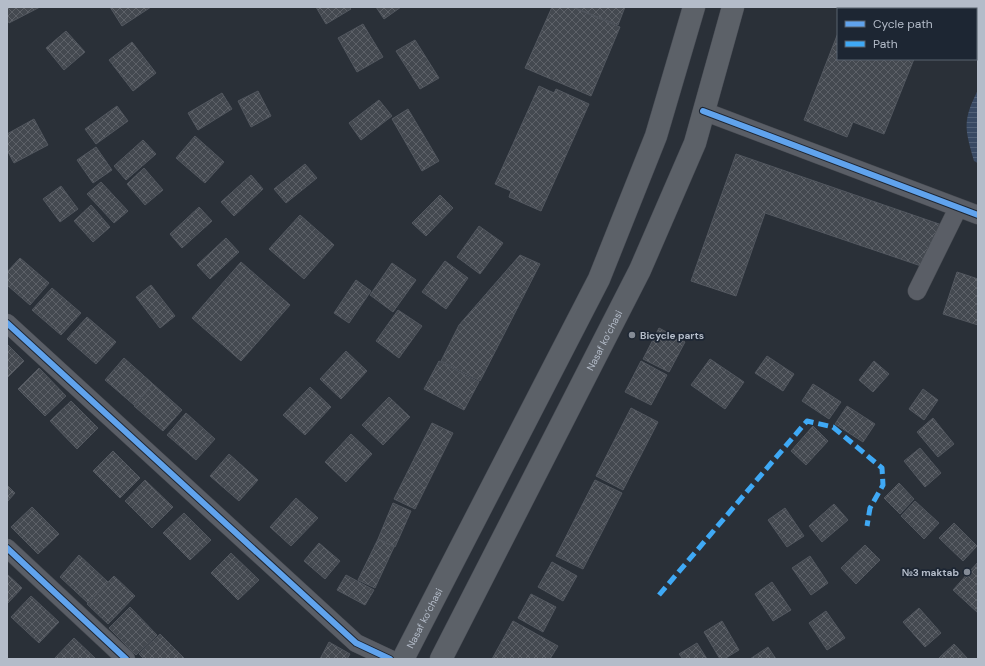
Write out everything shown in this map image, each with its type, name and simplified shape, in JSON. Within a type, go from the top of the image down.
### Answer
[{"type":"main road","name":"Nasaf ko‘chasi","points":[[403,659],[599,279],[656,136],[694,7]]},
{"type":"main road","name":"Nasaf ko‘chasi","points":[[442,659],[640,270],[695,143],[733,7]]},
{"type":"street","points":[[703,111],[978,215]]},
{"type":"street","points":[[917,291],[958,208]]},
{"type":"street","points":[[7,323],[356,643],[390,659]]},
{"type":"street","points":[[7,548],[126,659]]},
{"type":"water","points":[[978,90],[978,163],[974,161],[967,133],[967,118]]},
{"type":"building","points":[[7,7],[40,7],[9,23],[7,19]]},
{"type":"building","points":[[110,7],[151,7],[122,26]]},
{"type":"building","points":[[316,7],[349,7],[351,9],[326,24]]},
{"type":"building","points":[[376,7],[401,7],[384,19]]},
{"type":"building","points":[[552,7],[572,7],[620,27],[591,96],[525,68]]},
{"type":"building","points":[[573,7],[625,7],[618,25]]},
{"type":"building","points":[[932,7],[978,7],[978,22],[977,8]]},
{"type":"building","points":[[363,24],[383,57],[357,72],[338,38]]},
{"type":"building","points":[[66,31],[85,52],[64,70],[46,48]]},
{"type":"building","points":[[837,36],[837,60],[914,60],[884,134],[853,122],[847,137],[804,120]]},
{"type":"building","points":[[415,40],[439,78],[420,89],[396,51]]},
{"type":"building","points":[[132,42],[156,73],[133,91],[109,60]]},
{"type":"building","points":[[539,86],[554,93],[556,89],[589,104],[541,211],[509,197],[511,191],[495,184]]},
{"type":"building","points":[[258,91],[271,116],[251,127],[238,101]]},
{"type":"building","points":[[222,93],[232,109],[198,130],[188,113]]},
{"type":"building","points":[[379,100],[392,116],[361,140],[349,123]]},
{"type":"building","points":[[117,106],[128,121],[96,144],[85,129]]},
{"type":"building","points":[[408,109],[439,161],[422,171],[392,119]]},
{"type":"building","points":[[34,119],[48,145],[14,163],[7,150],[7,134]]},
{"type":"building","points":[[195,136],[224,162],[205,183],[176,158]]},
{"type":"building","points":[[143,140],[156,154],[126,180],[114,166]]},
{"type":"building","points":[[96,147],[112,170],[93,183],[77,160]]},
{"type":"building","points":[[736,154],[942,225],[927,268],[765,213],[736,296],[691,281]]},
{"type":"building","points":[[305,164],[317,178],[286,203],[274,189]]},
{"type":"building","points":[[144,168],[163,190],[145,205],[127,184]]},
{"type":"building","points":[[251,175],[263,189],[234,216],[221,202]]},
{"type":"building","points":[[101,182],[128,211],[114,223],[87,194]]},
{"type":"building","points":[[61,186],[78,209],[60,222],[43,199]]},
{"type":"building","points":[[440,195],[453,208],[426,236],[412,223]]},
{"type":"building","points":[[91,205],[110,227],[93,242],[74,221]]},
{"type":"building","points":[[199,207],[212,221],[182,248],[170,234]]},
{"type":"building","points":[[300,215],[334,245],[304,279],[269,249]]},
{"type":"building","points":[[479,226],[503,243],[480,274],[457,257]]},
{"type":"building","points":[[226,238],[239,252],[210,279],[197,265]]},
{"type":"building","points":[[520,255],[540,264],[480,381],[441,361],[459,325]]},
{"type":"building","points":[[20,258],[49,283],[30,305],[7,285],[7,272]]},
{"type":"building","points":[[445,261],[468,278],[446,309],[422,292]]},
{"type":"building","points":[[241,262],[290,305],[241,361],[192,318]]},
{"type":"building","points":[[392,263],[416,280],[393,312],[370,295]]},
{"type":"building","points":[[957,272],[978,279],[978,325],[943,314]]},
{"type":"building","points":[[356,280],[371,291],[349,323],[334,313]]},
{"type":"building","points":[[151,285],[175,316],[160,328],[136,297]]},
{"type":"building","points":[[52,288],[81,313],[61,335],[32,310]]},
{"type":"building","points":[[398,310],[422,326],[399,358],[376,341]]},
{"type":"building","points":[[87,317],[116,342],[96,364],[67,339]]},
{"type":"building","points":[[659,328],[685,342],[669,372],[643,359]]},
{"type":"building","points":[[7,344],[24,361],[7,378]]},
{"type":"building","points":[[346,351],[367,371],[341,399],[320,379]]},
{"type":"building","points":[[767,356],[794,374],[783,391],[755,373]]},
{"type":"building","points":[[124,358],[153,384],[134,405],[105,380]]},
{"type":"building","points":[[710,359],[744,382],[725,409],[691,385]]},
{"type":"building","points":[[439,361],[479,382],[464,410],[424,389]]},
{"type":"building","points":[[641,361],[667,375],[651,405],[625,392]]},
{"type":"building","points":[[874,361],[889,374],[873,392],[859,380]]},
{"type":"building","points":[[39,368],[66,396],[45,416],[18,389]]},
{"type":"building","points":[[153,384],[182,410],[163,431],[134,406]]},
{"type":"building","points":[[813,384],[841,402],[829,419],[802,401]]},
{"type":"building","points":[[310,387],[331,407],[305,435],[283,415]]},
{"type":"building","points":[[923,389],[938,400],[924,420],[909,409]]},
{"type":"building","points":[[389,397],[410,417],[383,445],[362,425]]},
{"type":"building","points":[[71,401],[98,428],[77,449],[50,421]]},
{"type":"building","points":[[847,406],[875,424],[863,442],[835,424]]},
{"type":"building","points":[[631,408],[658,422],[623,490],[596,476]]},
{"type":"building","points":[[186,413],[215,439],[196,460],[167,435]]},
{"type":"building","points":[[933,418],[954,444],[938,457],[917,432]]},
{"type":"building","points":[[432,423],[453,433],[415,509],[394,499]]},
{"type":"building","points":[[813,426],[828,441],[806,465],[791,451]]},
{"type":"building","points":[[351,434],[372,454],[346,482],[325,462]]},
{"type":"building","points":[[920,448],[941,473],[925,487],[904,461]]},
{"type":"building","points":[[113,451],[140,478],[120,498],[93,471]]},
{"type":"building","points":[[229,454],[258,480],[239,501],[210,476]]},
{"type":"building","points":[[145,480],[173,507],[152,528],[125,501]]},
{"type":"building","points":[[595,480],[622,493],[583,569],[556,556]]},
{"type":"building","points":[[899,483],[914,499],[900,514],[884,498]]},
{"type":"building","points":[[7,485],[15,493],[7,502]]},
{"type":"building","points":[[296,498],[318,518],[291,546],[270,527]]},
{"type":"building","points":[[915,501],[939,523],[924,539],[901,516]]},
{"type":"building","points":[[393,503],[411,511],[395,547],[378,539]]},
{"type":"building","points":[[834,504],[848,520],[822,542],[809,526]]},
{"type":"building","points":[[32,507],[59,534],[38,554],[11,527]]},
{"type":"building","points":[[785,508],[804,536],[787,547],[768,520]]},
{"type":"building","points":[[184,513],[211,540],[190,560],[163,533]]},
{"type":"building","points":[[954,523],[977,546],[963,561],[939,538]]},
{"type":"building","points":[[378,539],[394,547],[375,588],[358,580]]},
{"type":"building","points":[[319,543],[340,561],[325,579],[304,561]]},
{"type":"building","points":[[865,545],[880,560],[856,584],[841,568]]},
{"type":"building","points":[[231,553],[259,580],[238,600],[211,573]]},
{"type":"building","points":[[79,555],[108,582],[88,603],[60,577]]},
{"type":"building","points":[[810,556],[828,583],[811,595],[792,568]]},
{"type":"building","points":[[552,562],[577,576],[563,601],[538,587]]},
{"type":"building","points":[[978,562],[978,613],[953,590]]},
{"type":"building","points":[[7,574],[22,588],[7,604]]},
{"type":"building","points":[[346,575],[374,590],[365,605],[337,590]]},
{"type":"building","points":[[114,576],[135,596],[108,624],[87,604]]},
{"type":"building","points":[[772,582],[791,610],[773,621],[755,594]]},
{"type":"building","points":[[531,594],[556,607],[543,632],[518,618]]},
{"type":"building","points":[[31,596],[59,622],[39,643],[11,617]]},
{"type":"building","points":[[130,607],[157,635],[136,655],[109,628]]},
{"type":"building","points":[[919,608],[941,633],[925,647],[903,622]]},
{"type":"building","points":[[826,611],[845,638],[827,650],[809,623]]},
{"type":"building","points":[[513,621],[558,646],[550,659],[492,659]]},
{"type":"building","points":[[722,621],[739,650],[724,659],[720,659],[704,632]]},
{"type":"building","points":[[160,634],[185,659],[144,659],[139,654]]},
{"type":"building","points":[[74,638],[96,659],[54,659]]},
{"type":"building","points":[[329,642],[350,654],[347,659],[320,659]]},
{"type":"building","points":[[697,643],[707,659],[683,659],[679,654]]},
{"type":"building","points":[[954,644],[968,659],[939,659],[939,658]]},
{"type":"building","points":[[768,647],[776,659],[750,659]]},
{"type":"marked path","points":[[659,595],[807,421],[833,427],[882,468],[883,485],[870,508],[867,526]]},
{"type":"cycle path","points":[[703,111],[978,215]]},
{"type":"cycle path","points":[[7,323],[356,643],[390,659]]},
{"type":"cycle path","points":[[7,548],[126,659]]},
{"type":"place","name":"Bicycle parts","points":[[632,335]]},
{"type":"place","name":"№3 maktab","points":[[967,572]]}]
